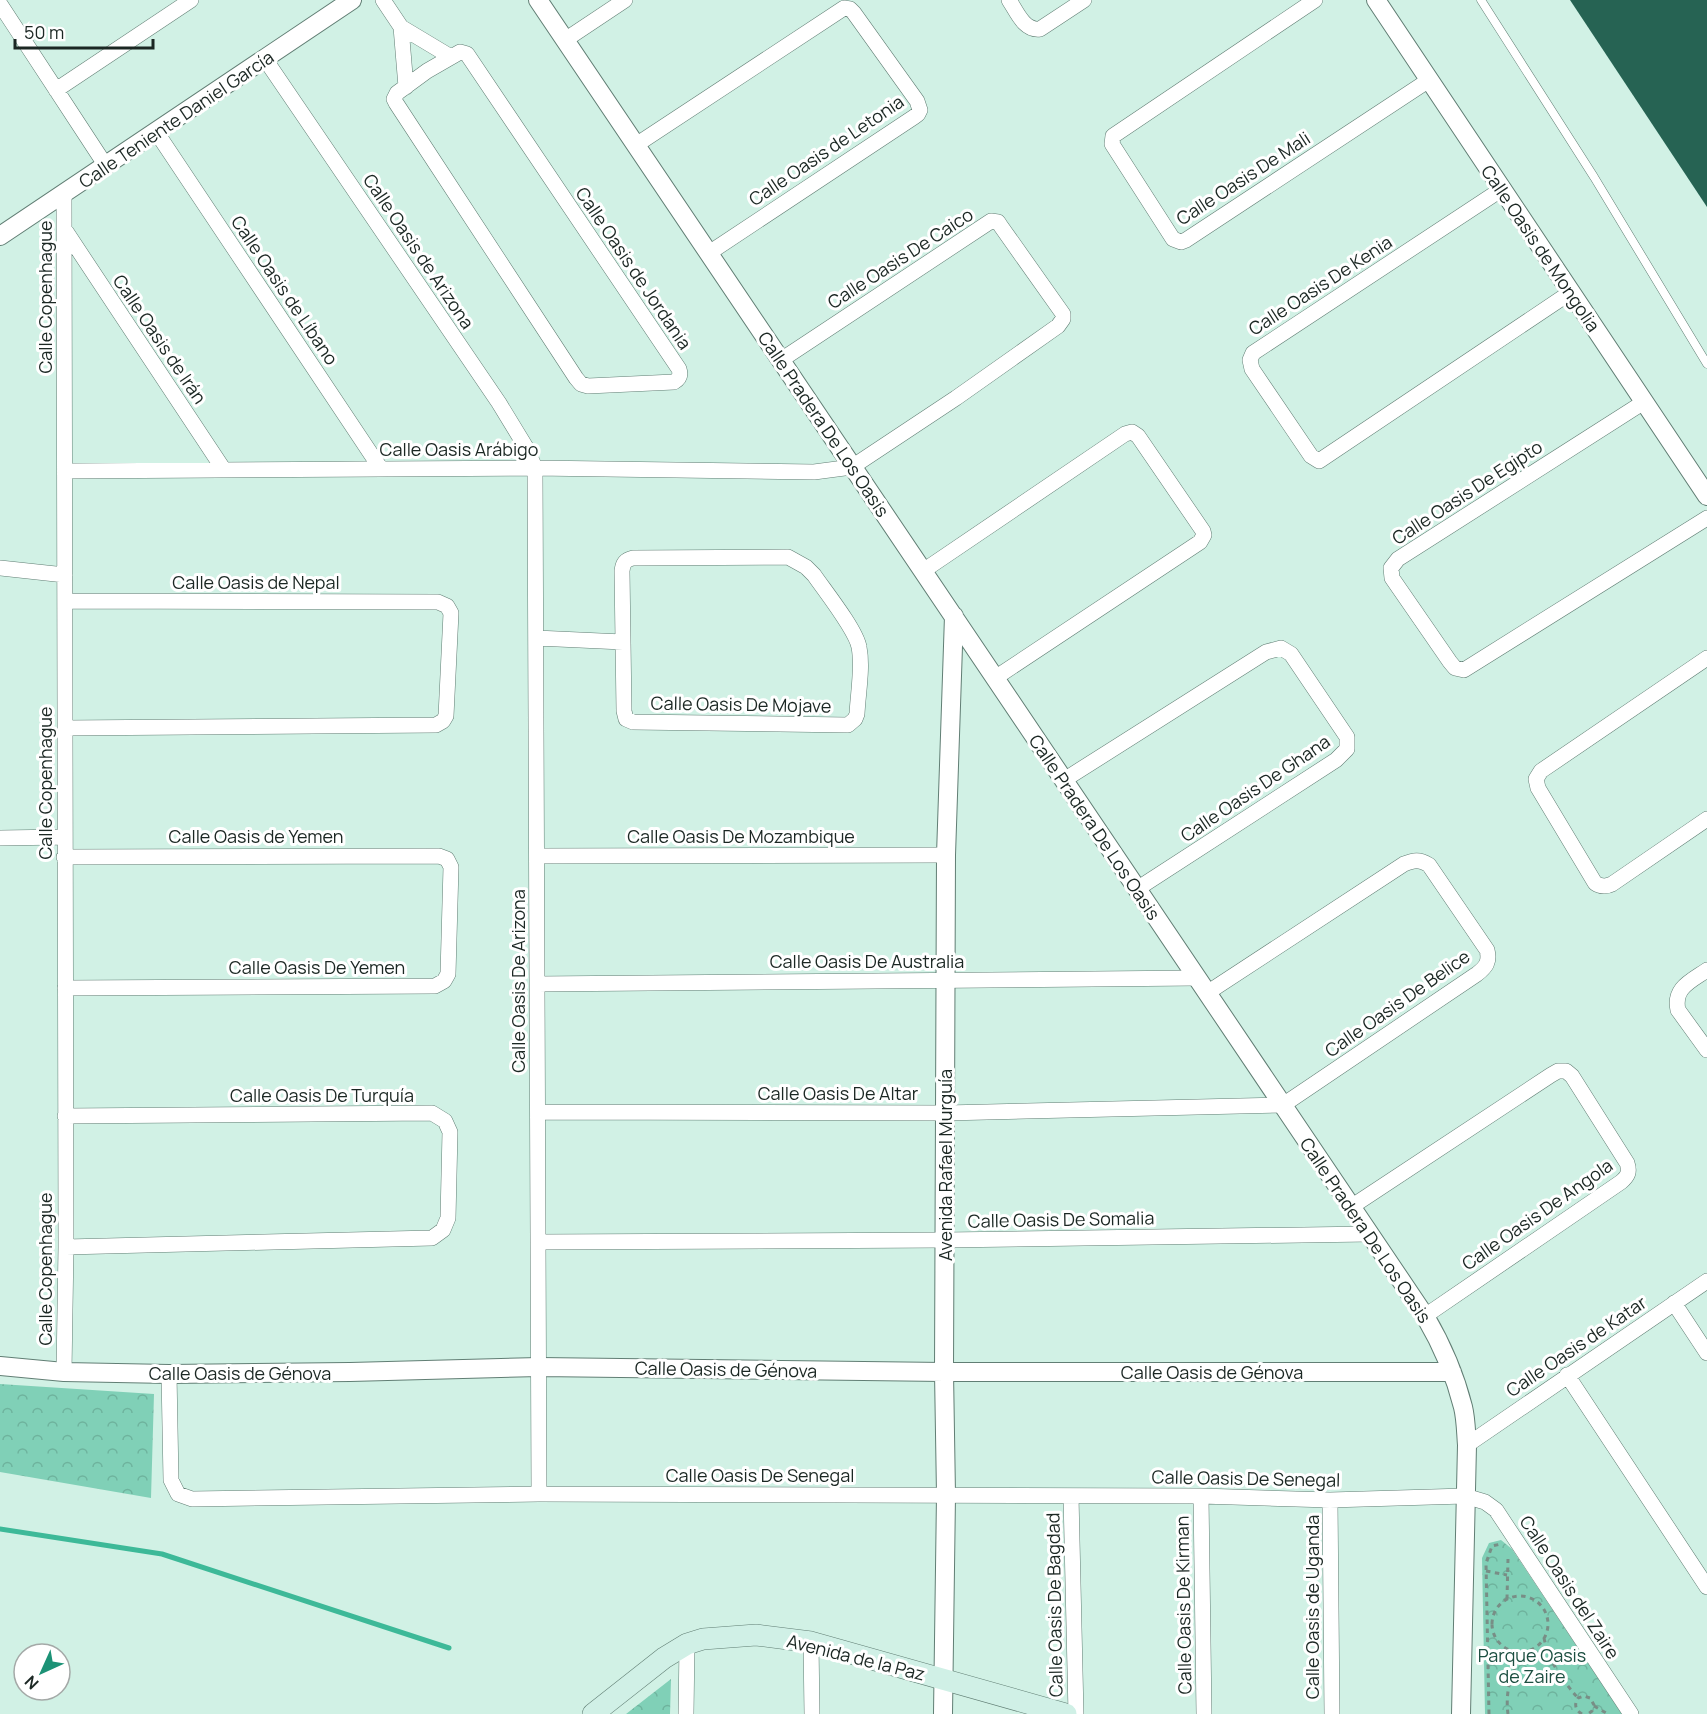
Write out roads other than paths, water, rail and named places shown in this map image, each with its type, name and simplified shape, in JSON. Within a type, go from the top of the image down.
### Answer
[{"type":"main road","name":"Avenida de la Paz","points":[[596,1713],[663,1658],[687,1644],[703,1640],[756,1635],[811,1642],[1066,1714]]},
{"type":"street","points":[[56,90],[192,0]]},
{"type":"street","name":"Calle Teniente Daniel García","points":[[0,236],[157,133],[352,0]]},
{"type":"street","name":"Calle Oasis de Jordania","points":[[382,0],[401,27],[451,57],[460,52],[467,54],[679,369],[677,380],[588,386],[578,381],[396,103],[395,96],[406,87],[401,27]]},
{"type":"street","name":"Calle Pradera De Los Oasis","points":[[538,0],[1425,1316],[1441,1344],[1464,1409],[1467,1445],[1461,1714]]},
{"type":"street","points":[[565,40],[625,0]]},
{"type":"street","points":[[1009,0],[1030,29],[1040,29],[1084,0]]},
{"type":"street","name":"Calle Oasis De Mali","points":[[1315,0],[1113,136],[1112,144],[1173,239],[1181,242],[1186,240],[1429,80]]},
{"type":"street","name":"Calle Oasis de Mongolia","points":[[1376,0],[1707,496]]},
{"type":"street","points":[[0,4],[106,166]]},
{"type":"street","name":"Calle Oasis de Letonia","points":[[636,145],[844,8],[854,13],[917,101],[920,110],[914,117],[709,253]]},
{"type":"street","points":[[406,87],[451,57]]},
{"type":"street","name":"Calle Oasis de Arizona","points":[[265,58],[499,403],[527,449],[535,468]]},
{"type":"street","name":"Calle Oasis de Líbano","points":[[157,133],[381,469]]},
{"type":"street","name":"Calle Oasis De Kenia","points":[[1502,189],[1253,353],[1250,360],[1252,369],[1311,456],[1319,461],[1571,292]]},
{"type":"street","name":"Calle Copenhague","points":[[64,194],[66,1246],[64,1372]]},
{"type":"street","name":"Calle Oasis De Caico","points":[[781,360],[991,221],[998,222],[1062,311],[1063,319],[1058,326],[956,398],[852,467]]},
{"type":"street","name":"Calle Oasis de Irán","points":[[64,230],[224,470]]},
{"type":"street","name":"Calle Oasis De Egipto","points":[[1644,402],[1398,559],[1391,568],[1392,578],[1450,662],[1455,668],[1464,670],[1707,518]]},
{"type":"street","points":[[923,571],[1125,434],[1132,432],[1138,436],[1203,531],[1203,538],[1200,542],[995,678]]},
{"type":"street","name":"Calle Oasis Arábigo","points":[[65,471],[535,468],[814,472],[852,467]]},
{"type":"street","name":"Calle Oasis De Arizona","points":[[535,468],[540,1494]]},
{"type":"street","name":"Calle Oasis De Mojave","points":[[788,557],[798,561],[814,575],[858,644],[860,655],[857,714],[855,719],[848,724],[629,721],[625,716],[623,642],[622,566],[627,560],[633,558],[788,557]]},
{"type":"street","points":[[0,568],[65,575]]},
{"type":"street","name":"Calle Oasis de Nepal","points":[[65,601],[438,602],[447,606],[451,613],[446,716],[436,725],[65,728]]},
{"type":"street","name":"Avenida Rafael Murguía","points":[[942,1714],[946,1495],[944,1372],[946,855],[954,616]]},
{"type":"street","points":[[536,638],[623,642]]},
{"type":"street","name":"Calle Oasis De Ghana","points":[[1064,780],[1266,652],[1281,648],[1291,654],[1347,737],[1347,749],[1336,760],[1137,889]]},
{"type":"street","points":[[1707,658],[1541,771],[1536,779],[1538,788],[1594,883],[1599,886],[1612,884],[1707,819]]},
{"type":"street","points":[[0,838],[64,837]]},
{"type":"street","name":"Calle Oasis De Mozambique","points":[[537,856],[946,855]]},
{"type":"street","name":"Calle Oasis de Yemen","points":[[64,857],[439,856],[447,859]]},
{"type":"street","name":"Calle Oasis De Yemen","points":[[65,988],[435,986],[444,981],[448,974],[451,867],[447,859]]},
{"type":"street","name":"Calle Oasis De Belice","points":[[1207,993],[1404,864],[1414,860],[1422,860],[1429,865],[1481,941],[1489,957],[1488,964],[1483,969],[1283,1105]]},
{"type":"street","points":[[1707,970],[1685,985],[1677,997],[1677,1003],[1678,1010],[1707,1050]]},
{"type":"street","name":"Calle Oasis De Australia","points":[[537,984],[1197,978]]},
{"type":"street","name":"Calle Oasis De Angola","points":[[1351,1207],[1551,1075],[1558,1071],[1566,1071],[1572,1076],[1627,1163],[1628,1175],[1622,1182],[1425,1316]]},
{"type":"street","name":"Calle Oasis De Altar","points":[[538,1112],[946,1113],[1283,1105]]},
{"type":"street","name":"Calle Oasis De Turquía","points":[[65,1116],[432,1113],[445,1121],[450,1132],[448,1218],[443,1230],[432,1238],[66,1246]]},
{"type":"street","name":"Calle Oasis De Somalia","points":[[538,1242],[945,1240],[1369,1234]]},
{"type":"street","name":"Calle Oasis de Katar","points":[[1467,1445],[1707,1281]]},
{"type":"street","points":[[1674,1303],[1707,1353]]},
{"type":"street","name":"Calle Oasis de Génova","points":[[0,1366],[64,1372],[169,1374],[539,1367],[944,1372],[1452,1372]]},
{"type":"street","name":"Calle Oasis De Senegal","points":[[169,1374],[171,1479],[178,1494],[192,1499],[540,1494],[1201,1496],[1330,1500],[1465,1496]]},
{"type":"street","points":[[1567,1376],[1707,1587]]},
{"type":"street","name":"Calle Oasis De Bagdad","points":[[1071,1496],[1076,1714]]},
{"type":"street","name":"Calle Oasis De Kirman","points":[[1201,1496],[1204,1714]]},
{"type":"street","name":"Calle Oasis del Zaire","points":[[1465,1496],[1485,1502],[1496,1510],[1630,1714]]},
{"type":"street","name":"Calle Oasis de Uganda","points":[[1330,1500],[1332,1714]]},
{"type":"street","points":[[811,1642],[812,1714]]},
{"type":"street","points":[[686,1714],[687,1644]]},
{"type":"lane","points":[[1481,0],[1594,177],[1707,364]]},
{"type":"waterway","points":[[0,1529],[162,1554],[449,1648]]},
{"type":"park label","name":"Parque Oasis de Zaire","points":[[1532,1665]]}]
